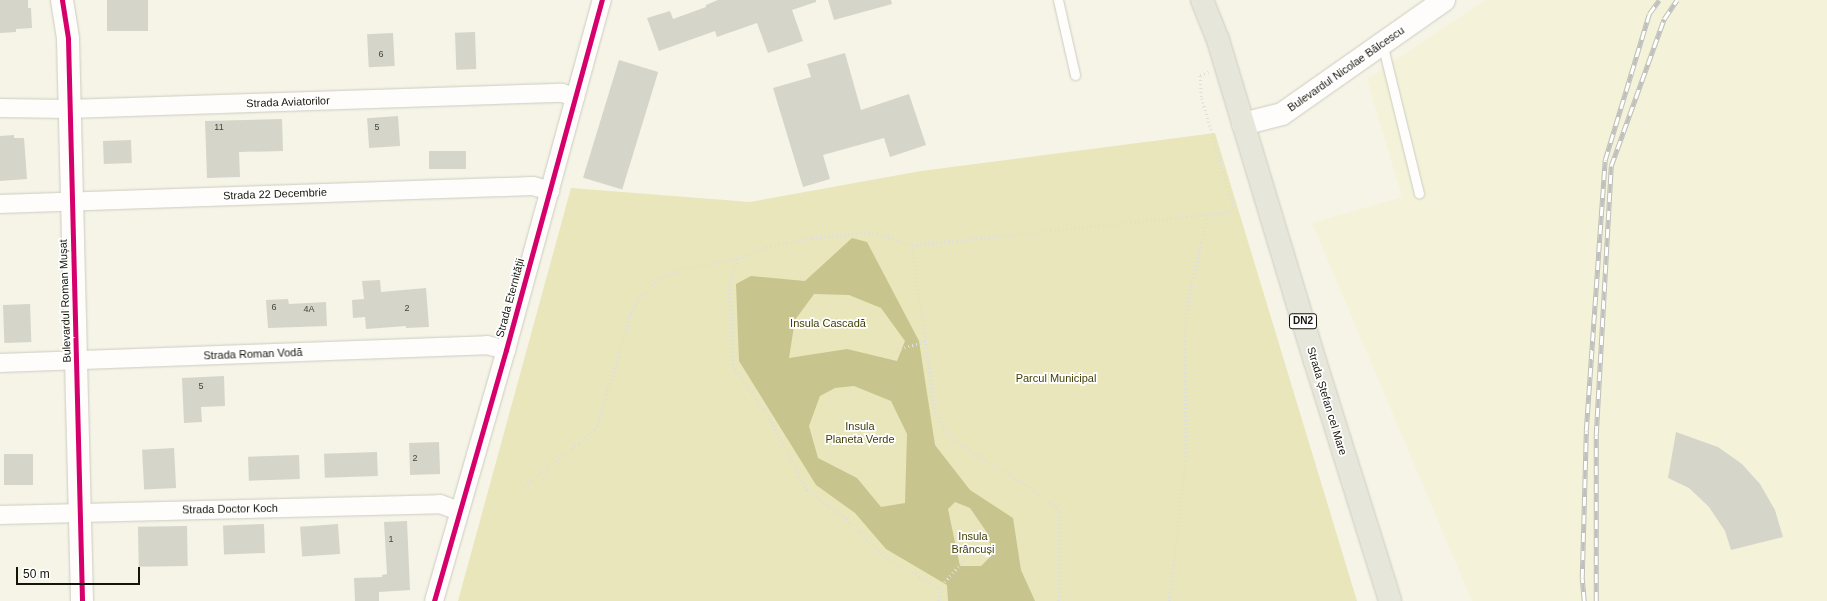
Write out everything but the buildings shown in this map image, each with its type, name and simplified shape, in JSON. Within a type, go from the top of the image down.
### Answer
[{"type":"main road","name":"DN2","points":[[1202,0],[1218,40]]},
{"type":"main road","name":"DN2","points":[[1213,0],[1218,40]]},
{"type":"main road","name":"Strada Ștefan cel Mare","points":[[1218,40],[1390,601]]},
{"type":"street","name":"Bulevardul Roman Mușat","points":[[62,0],[68,40],[82,601]]},
{"type":"street","name":"Bulevardul Roman Mușat","points":[[68,40],[73,0]]},
{"type":"street","name":"Strada Eternității","points":[[434,601],[506,350],[602,0]]},
{"type":"street","name":"Bulevardul Nicolae Bălcescu","points":[[1243,124],[1282,114],[1444,0]]},
{"type":"street","name":"Strada Aviatorilor","points":[[0,108],[69,109],[562,93],[575,97]]},
{"type":"street","name":"Strada 22 Decembrie","points":[[0,204],[72,200],[533,186],[550,191]]},
{"type":"street","name":"Strada Roman Vodă","points":[[0,363],[487,345],[506,350]]},
{"type":"street","name":"Strada Doctor Koch","points":[[0,514],[440,504],[459,511]]},
{"type":"lane","points":[[1058,0],[1075,75]]},
{"type":"lane","points":[[1382,43],[1419,194]]},
{"type":"path","points":[[524,486],[597,426],[631,313],[643,294],[659,279],[685,268],[738,259],[767,247],[812,238],[873,232],[912,245],[1229,212],[1233,207],[1201,97],[1200,75],[1226,67]]},
{"type":"path","points":[[1169,601],[1186,457],[1184,330],[1191,286],[1208,215]]},
{"type":"path","points":[[912,245],[936,414],[944,428],[954,440],[1026,484],[1054,505],[1059,512],[1059,601]]},
{"type":"path","points":[[738,259],[729,286],[732,320],[733,366],[768,416],[807,490],[847,519],[881,554],[939,588]]},
{"type":"path","points":[[894,351],[925,341]]},
{"type":"path","points":[[939,601],[939,588],[965,559]]},
{"type":"shaded area","points":[[1485,0],[1827,0],[1827,601],[1472,601],[1312,223],[1402,197],[1367,79]]},
{"type":"shaded area","points":[[852,238],[867,242],[919,341],[935,445],[970,490],[1013,518],[1021,570],[1035,601],[948,601],[947,585],[886,549],[855,513],[816,485],[739,361],[736,284],[751,276],[805,281]],"holes":[[[814,294],[849,295],[881,308],[905,341],[897,361],[847,349],[789,358],[795,320]],[[854,386],[891,401],[907,434],[905,503],[881,507],[857,478],[818,458],[809,426],[820,396],[835,388]],[[955,502],[970,508],[988,534],[992,555],[981,566],[960,566],[948,509]]]},
{"type":"green space","name":"Parcul Municipal","points":[[1215,133],[1357,601],[458,601],[571,188],[750,202],[921,171]]},
{"type":"railway","points":[[1584,601],[1582,578],[1586,431],[1605,160],[1649,14],[1659,0]]},
{"type":"railway","points":[[1596,601],[1596,435],[1611,166],[1664,19],[1677,0]]},
{"type":"cycle path","points":[[62,0],[68,39],[82,601]]},
{"type":"cycle path","points":[[434,601],[506,350],[602,0]]},
{"type":"park label","name":"Insula Cascadă","points":[[828,323]]},
{"type":"park label","name":"Insula Planeta Verde","points":[[860,433]]},
{"type":"park label","name":"Insula Brâncuși","points":[[973,543]]}]
